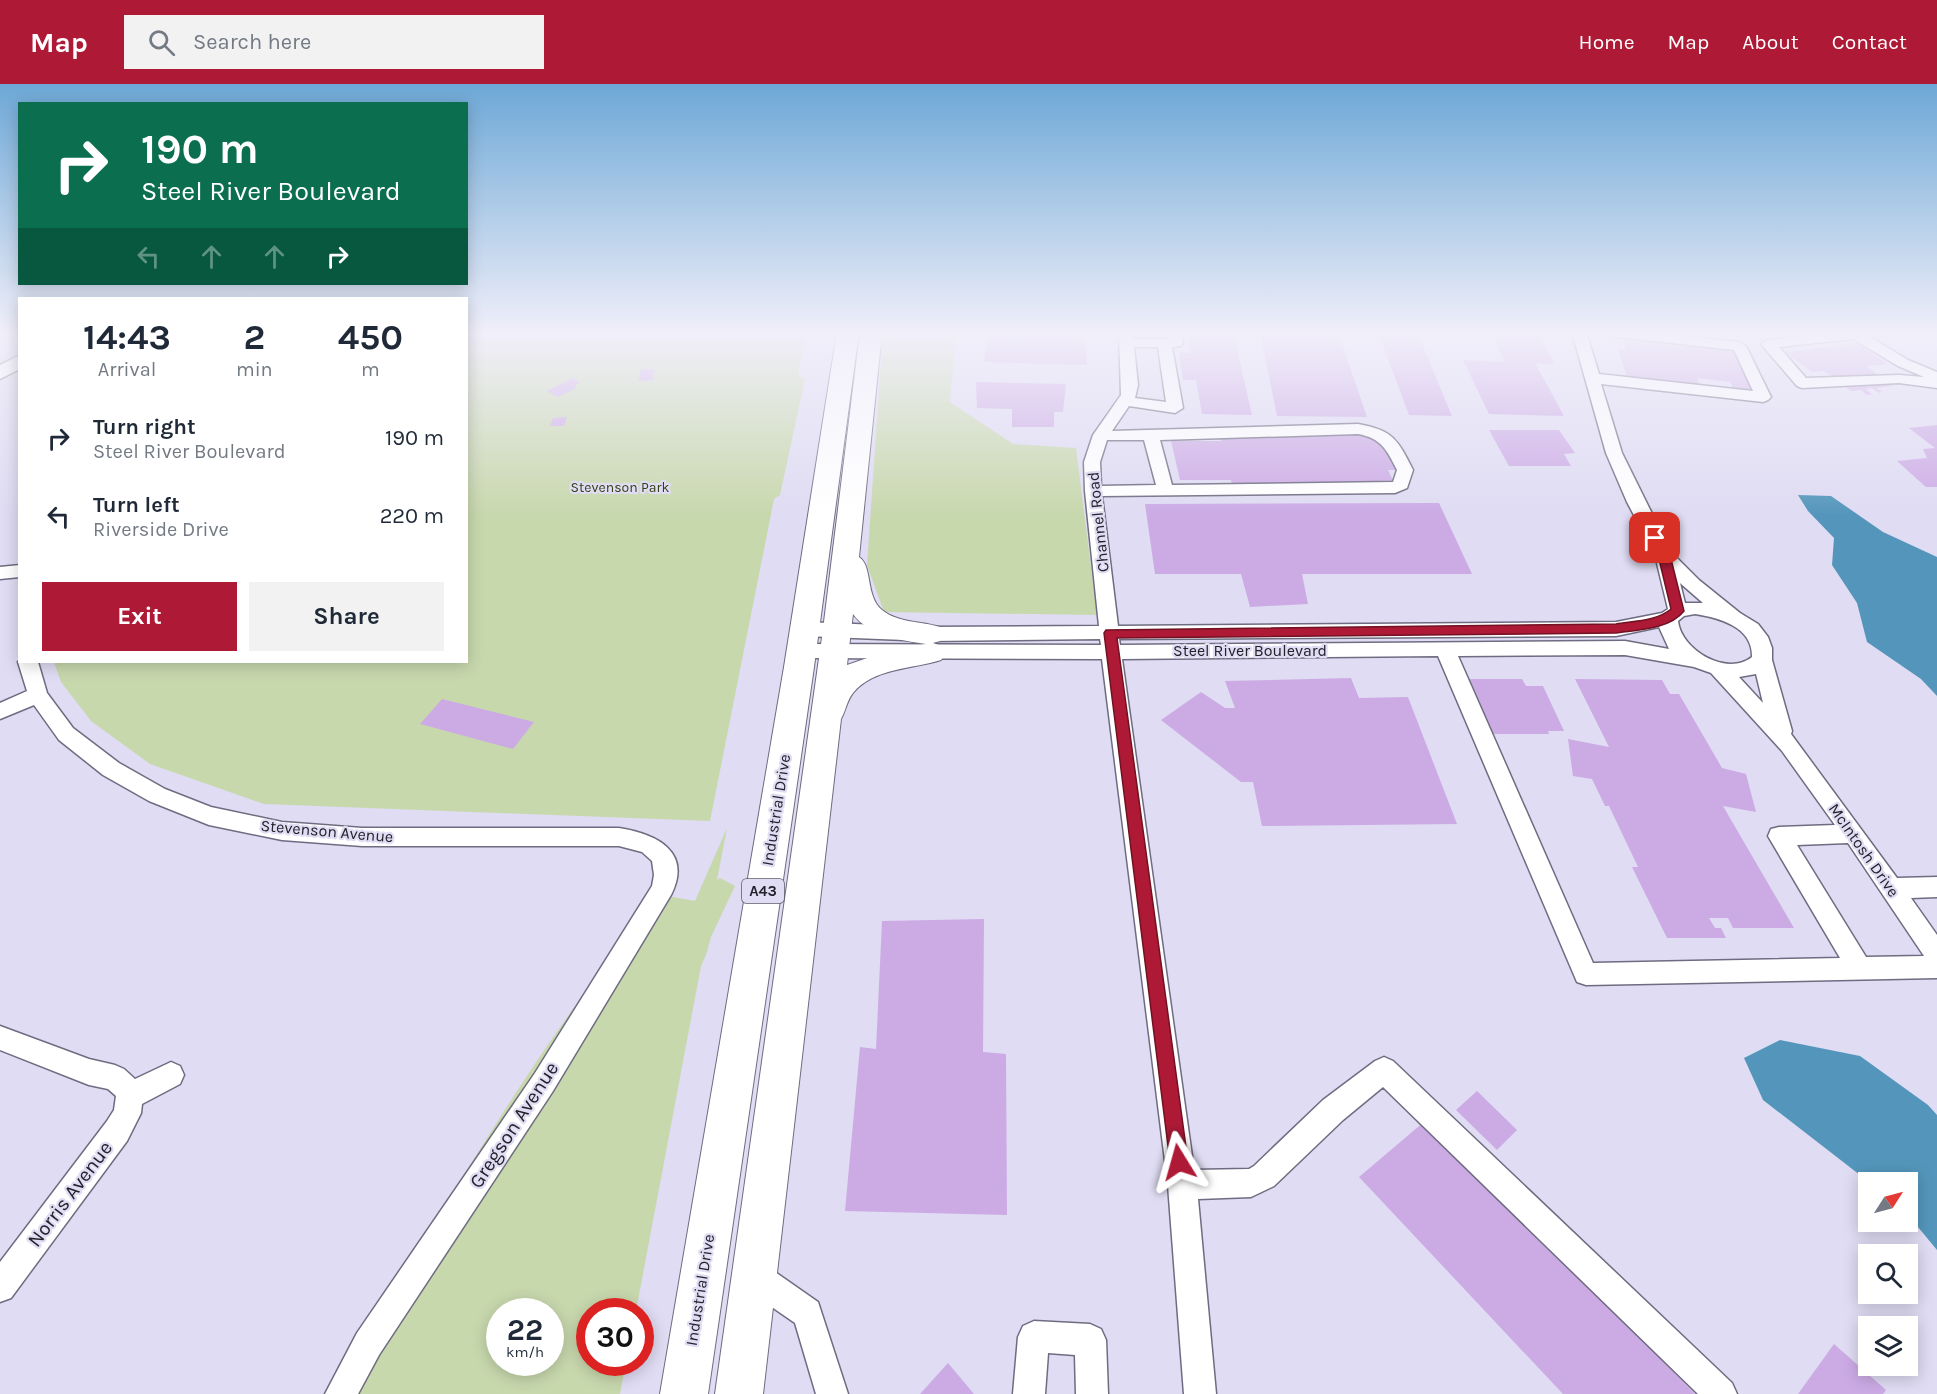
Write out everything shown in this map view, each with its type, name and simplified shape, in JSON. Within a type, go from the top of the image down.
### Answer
[{"type":"highway","name":"Industrial Drive","points":[[739,1394],[824,727],[819,640],[842,393]]},
{"type":"highway","name":"Industrial Drive","points":[[684,1394],[819,640],[849,512],[864,393]]},
{"type":"highway","points":[[849,512],[853,583],[864,609],[874,621],[930,643]]},
{"type":"highway","points":[[824,727],[836,692],[853,676],[930,643]]},
{"type":"street","name":"Channel Road","points":[[1127,393],[1125,401],[1101,435],[1092,462],[1093,491],[1182,1185],[1200,1394]]},
{"type":"street","points":[[1125,401],[1175,408],[1174,393]]},
{"type":"street","points":[[1596,393],[1614,453],[1636,502],[1664,555]]},
{"type":"street","points":[[1728,393],[1763,397],[1761,393]]},
{"type":"street","points":[[1093,491],[1395,488],[1401,484],[1405,470],[1390,441],[1382,434],[1364,429],[1101,435]]},
{"type":"street","points":[[1151,435],[1165,489]]},
{"type":"street","name":"McIntosh Drive","points":[[1664,555],[1673,615],[1667,629],[1671,639],[1682,650],[1708,664],[1789,746],[1854,834],[1937,955]]},
{"type":"street","name":"McIntosh Drive","points":[[1664,555],[1692,584],[1758,637],[1764,649],[1762,660],[1769,680],[1775,716],[1789,746]]},
{"type":"street","points":[[0,573],[18,571]]},
{"type":"street","name":"Steel River Boulevard","points":[[819,640],[930,643],[1111,642],[1616,628],[1695,608],[1713,610],[1733,617]]},
{"type":"street","name":"Steel River Boulevard","points":[[1111,642],[1445,649],[1625,648],[1737,670],[1752,667],[1762,660]]},
{"type":"street","points":[[1445,649],[1586,974],[1937,967]]},
{"type":"street","name":"Stevenson Avenue","points":[[28,663],[38,695],[66,734],[111,770],[157,795],[208,816],[282,831],[362,837],[619,837],[643,841],[658,849]]},
{"type":"street","points":[[0,711],[38,695]]},
{"type":"street","points":[[1854,834],[1779,836],[1860,969]]},
{"type":"street","name":"Gregson Avenue","points":[[341,1394],[368,1344],[544,1082],[663,888],[667,873],[665,861],[658,849]]},
{"type":"street","points":[[1890,888],[1937,887]]},
{"type":"street","points":[[0,1038],[89,1072],[115,1078],[125,1086],[129,1096],[171,1075]]},
{"type":"street","points":[[1182,1185],[1251,1183],[1264,1176],[1332,1110],[1384,1070],[1721,1394]]},
{"type":"street","name":"Norris Avenue","points":[[0,1287],[117,1131],[127,1113],[129,1096]]},
{"type":"street","points":[[754,1276],[807,1313],[832,1394]]},
{"type":"street","points":[[1029,1394],[1034,1337],[1090,1340],[1092,1394]]},
{"type":"green space","name":"Stevenson Park","points":[[468,393],[802,393],[780,495],[774,499],[710,821],[264,804],[150,764],[91,721],[61,682],[54,663],[468,663]]},
{"type":"green space","points":[[879,393],[951,393],[950,402],[1013,444],[1076,448],[1097,615],[884,612],[867,565]]},
{"type":"green space","points":[[727,828],[717,880],[720,878],[735,886],[711,937],[701,966],[638,1298],[576,1298],[576,1376],[623,1376],[620,1394],[333,1394],[487,1137],[528,1074],[570,1013],[662,895],[695,901]]},
{"type":"water","points":[[1798,495],[1831,496],[1883,532],[1937,557],[1937,696],[1921,679],[1867,642],[1857,603],[1832,565],[1834,538],[1808,511]]},
{"type":"water","points":[[1780,1040],[1860,1056],[1928,1105],[1937,1115],[1937,1250],[1918,1227],[1918,1172],[1858,1173],[1763,1100],[1744,1058]]},
{"type":"building","points":[[551,393],[566,393],[558,397]]},
{"type":"building","points":[[976,393],[1065,393],[1063,412],[1054,412],[1054,427],[1012,427],[1012,409],[977,408]]},
{"type":"building","points":[[1198,393],[1247,393],[1252,415],[1202,414]]},
{"type":"building","points":[[1272,393],[1359,393],[1367,417],[1277,416]]},
{"type":"building","points":[[1401,393],[1442,393],[1452,416],[1409,415]]},
{"type":"building","points":[[1479,393],[1551,393],[1564,416],[1489,414]]},
{"type":"building","points":[[567,417],[564,426],[550,426],[553,418]]},
{"type":"building","points":[[1937,425],[1937,487],[1926,487],[1897,461],[1927,458],[1923,449],[1935,448],[1909,428]]},
{"type":"building","points":[[1489,430],[1559,430],[1575,453],[1564,454],[1571,466],[1509,466]]},
{"type":"building","points":[[1220,434],[1373,434],[1376,441],[1389,441],[1402,470],[1388,470],[1397,489],[1234,490],[1231,480],[1180,480],[1171,441],[1221,441]]},
{"type":"building","points":[[1439,503],[1472,574],[1302,574],[1308,604],[1250,607],[1241,574],[1155,574],[1145,504]]},
{"type":"building","points":[[1351,678],[1359,698],[1408,697],[1457,824],[1262,826],[1253,782],[1241,782],[1161,720],[1201,692],[1225,708],[1235,708],[1225,681]]},
{"type":"building","points":[[1464,679],[1522,679],[1526,686],[1543,686],[1564,731],[1548,731],[1549,734],[1488,734]]},
{"type":"building","points":[[1575,679],[1662,680],[1670,694],[1679,694],[1722,768],[1746,774],[1756,812],[1723,806],[1794,928],[1733,928],[1728,918],[1709,918],[1715,928],[1721,928],[1726,938],[1667,938],[1632,867],[1638,867],[1609,806],[1605,806],[1592,779],[1573,776],[1568,739],[1609,747]]},
{"type":"building","points":[[442,699],[534,722],[513,749],[420,724]]},
{"type":"building","points":[[984,919],[983,1052],[1006,1054],[1007,1215],[845,1211],[860,1047],[876,1049],[882,921]]},
{"type":"building","points":[[1477,1091],[1517,1130],[1497,1150],[1456,1110]]},
{"type":"building","points":[[1425,1121],[1695,1394],[1563,1394],[1359,1177]]},
{"type":"building","points":[[1834,1344],[1858,1365],[1858,1376],[1870,1376],[1886,1390],[1883,1394],[1798,1394]]},
{"type":"building","points":[[948,1363],[974,1394],[920,1394]]},
{"type":"route","points":[[1179,1162],[1110,633],[1616,628],[1644,624],[1668,618],[1678,611],[1664,555],[1655,538]]}]
